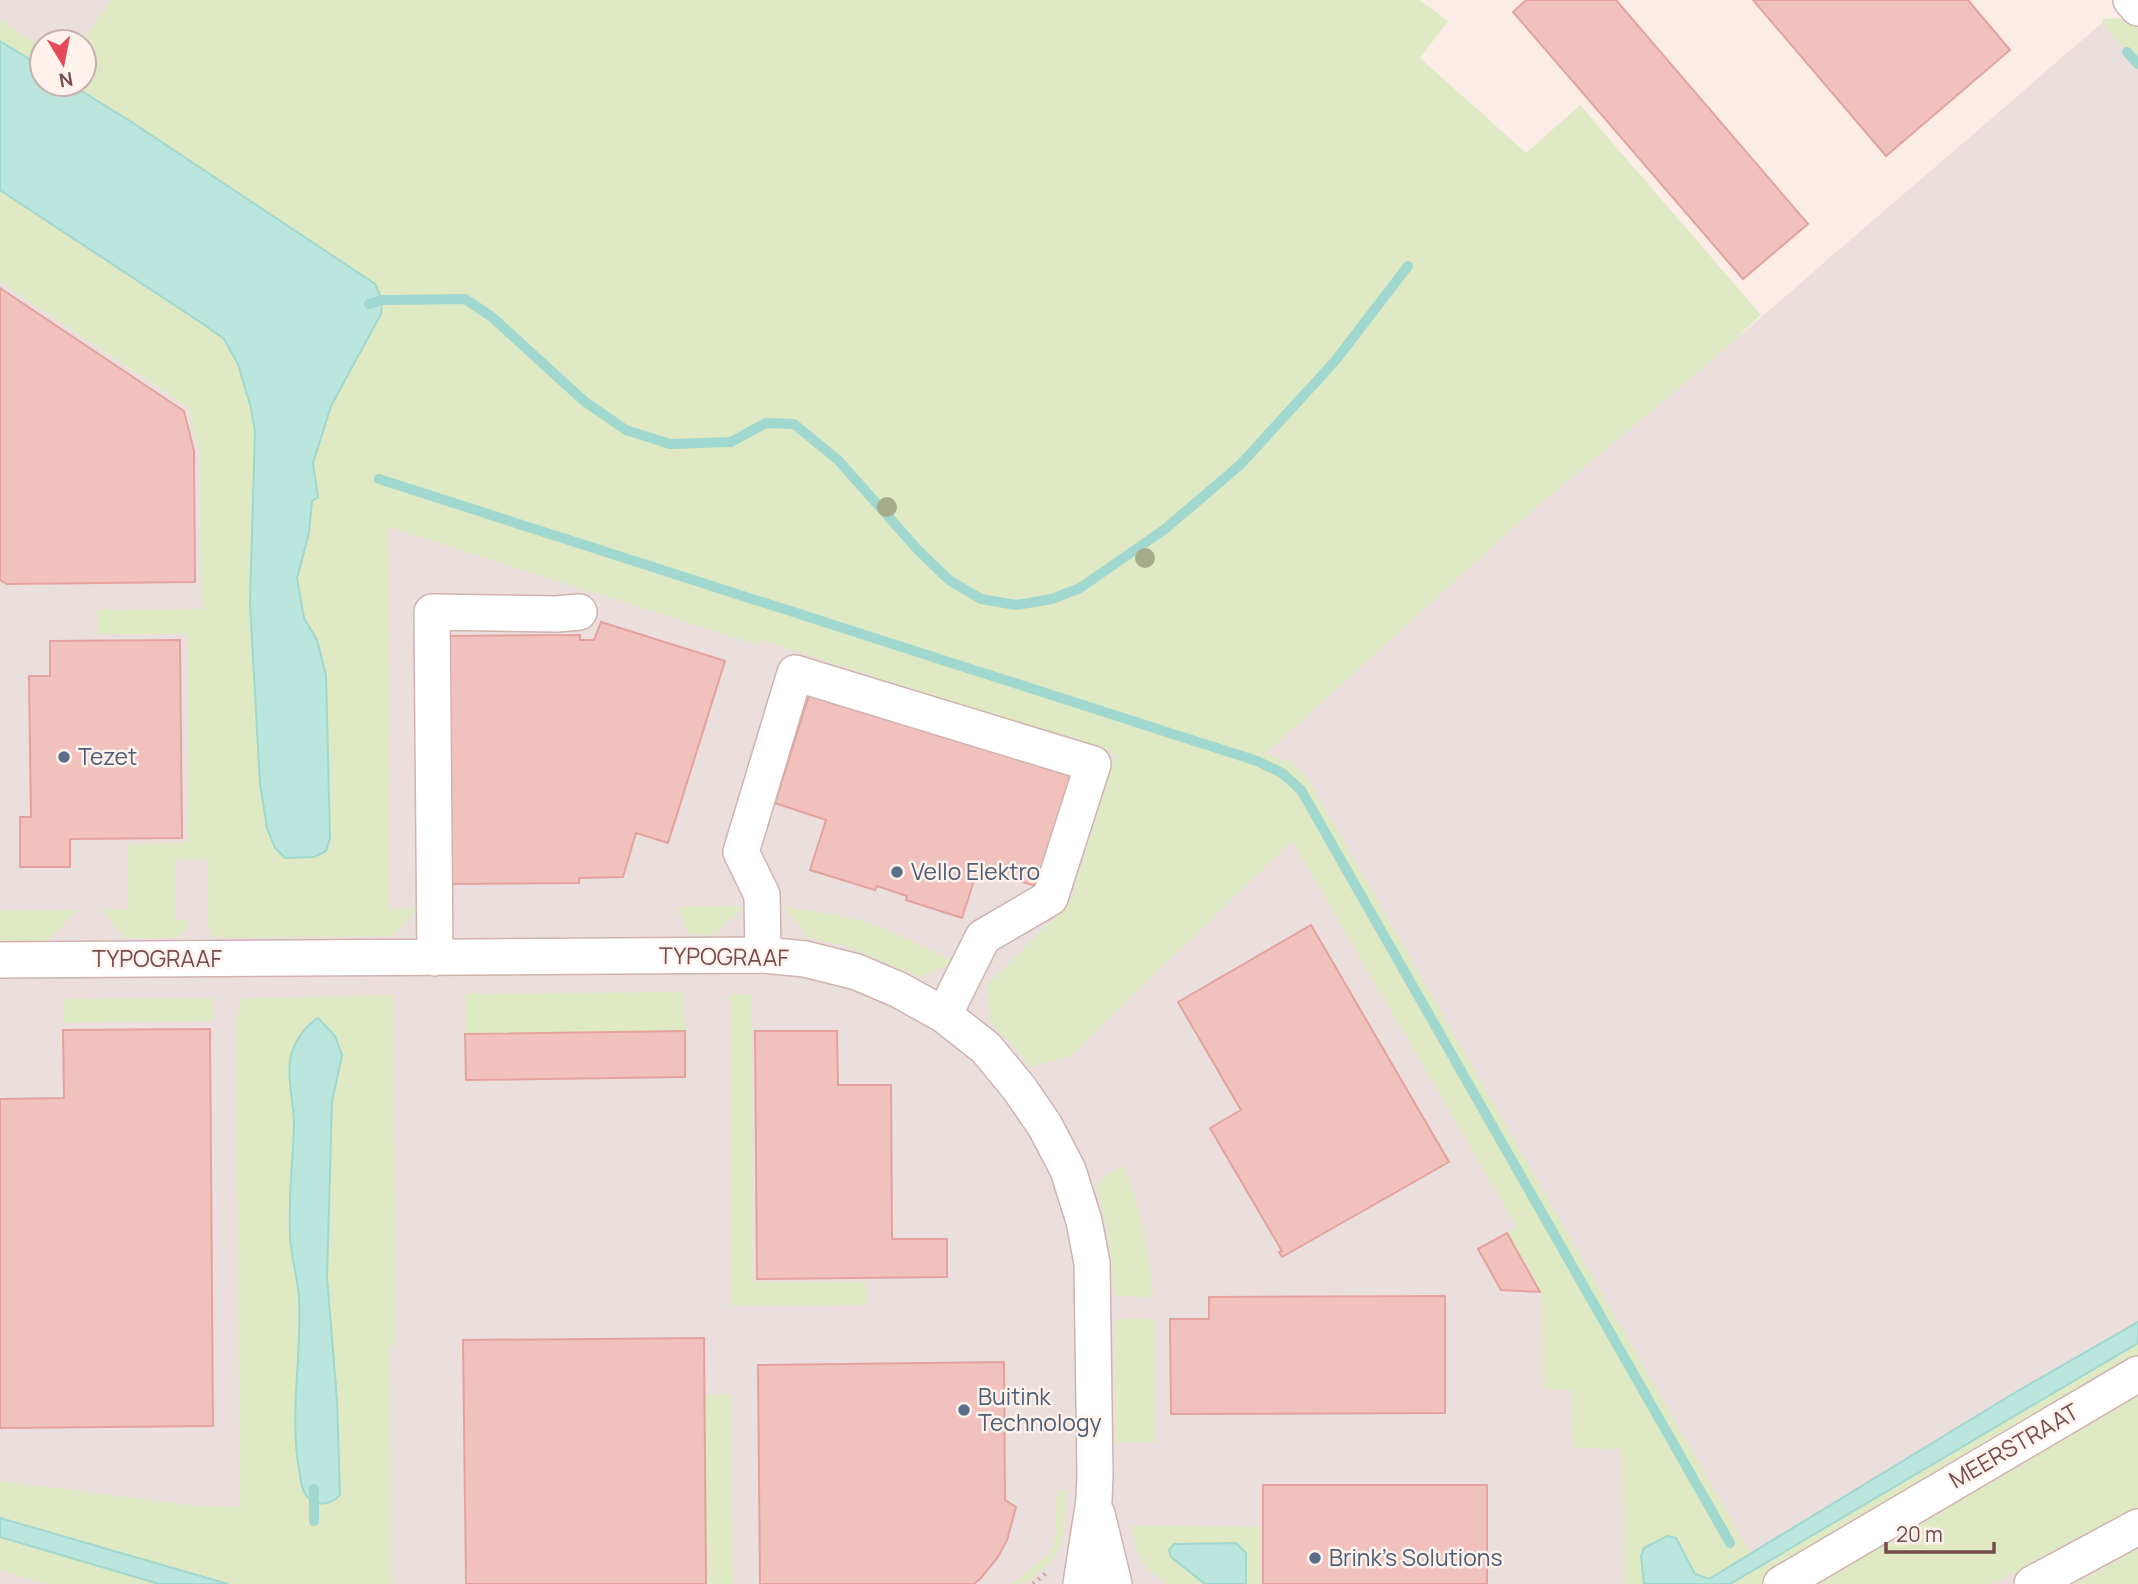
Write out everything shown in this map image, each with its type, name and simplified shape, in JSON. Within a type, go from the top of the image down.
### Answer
[{"type":"street","points":[[2132,0],[2138,8]]},
{"type":"street","points":[[435,958],[432,611],[557,614],[579,612]]},
{"type":"street","points":[[762,955],[762,895],[741,852],[795,673],[1093,764],[1050,898],[983,937],[944,1014]]},
{"type":"street","name":"TYPOGRAAF","points":[[0,960],[762,955],[805,959],[857,972],[944,1014],[986,1048],[1019,1088],[1045,1126],[1068,1170],[1084,1221],[1092,1263],[1093,1286],[1094,1500],[1081,1584]]},
{"type":"street","name":"MEERSTRAAT","points":[[1782,1584],[2138,1374]]},
{"type":"street","name":"TYPOGRAAF","points":[[1094,1500],[1114,1584]]},
{"type":"street","points":[[2032,1584],[2138,1527]]},
{"type":"shaded area","points":[[0,0],[111,0],[92,28],[28,28],[28,98],[98,98],[98,93],[1717,355],[2102,23],[2138,64],[2138,1584],[0,1584]]},
{"type":"green space","points":[[111,0],[1419,0],[1448,21],[1420,58],[1526,153],[1580,105],[1761,315],[1717,356],[1533,510],[1265,754],[1289,761],[1306,776],[1751,1554],[1709,1579],[1695,1574],[1676,1538],[1641,1556],[1644,1584],[1624,1584],[1622,1449],[1573,1448],[1571,1390],[1543,1389],[1542,1294],[1507,1233],[1517,1227],[1292,841],[1069,1057],[1031,1067],[990,1023],[987,985],[1071,901],[1115,755],[761,640],[758,645],[388,527],[390,909],[419,908],[393,936],[220,938],[212,936],[207,924],[207,860],[175,860],[175,920],[188,920],[184,931],[175,938],[124,938],[101,909],[128,909],[128,844],[188,843],[187,634],[97,634],[97,610],[201,609],[199,449],[188,407],[0,282],[0,190],[224,339],[238,364],[246,386],[255,431],[250,603],[260,784],[267,828],[317,640],[304,618],[297,578],[309,533],[312,501],[318,497],[313,463],[331,406],[381,314],[382,300],[90,98],[98,98],[98,28],[92,28]]},
{"type":"green space","points":[[0,19],[28,38],[28,58],[0,41]]},
{"type":"green space","points":[[2103,19],[2132,21],[2138,28],[2138,64],[2102,23]]},
{"type":"green space","points":[[745,906],[714,934],[690,935],[677,907]]},
{"type":"green space","points":[[784,907],[864,922],[899,935],[954,962],[919,977],[843,945],[808,938]]},
{"type":"green space","points":[[0,910],[77,910],[48,941],[5,942],[0,940]]},
{"type":"green space","points":[[683,992],[685,1031],[465,1034],[465,994]]},
{"type":"green space","points":[[729,994],[752,995],[753,1282],[866,1282],[867,1305],[730,1306]]},
{"type":"green space","points":[[393,995],[396,1344],[390,1346],[391,1582],[398,1584],[228,1584],[0,1518],[0,1481],[196,1506],[240,1507],[235,1023],[241,998]],"holes":[[[318,1018],[335,1036],[342,1055],[332,1102],[327,1277],[337,1400],[340,1495],[303,1490],[295,1414],[299,1369],[299,1298],[290,1236],[294,1123],[290,1061],[298,1039],[309,1024]]]},
{"type":"green space","points":[[213,998],[213,1021],[63,1023],[63,999]]},
{"type":"green space","points":[[1123,1165],[1143,1230],[1153,1297],[1115,1296],[1108,1230],[1096,1184]]},
{"type":"green space","points":[[1115,1319],[1155,1319],[1155,1443],[1115,1443]]},
{"type":"green space","points":[[2138,1343],[2138,1365],[1764,1584],[1730,1584]]},
{"type":"green space","points":[[2138,1387],[2138,1507],[2063,1549],[1991,1584],[1805,1584]]},
{"type":"green space","points":[[704,1395],[731,1395],[733,1584],[706,1584]]},
{"type":"green space","points":[[1057,1490],[1066,1491],[1063,1535],[1057,1553],[1031,1579],[1012,1584],[1047,1556],[1054,1546]]},
{"type":"green space","points":[[1131,1525],[1259,1527],[1261,1584],[1246,1584],[1246,1554],[1236,1543],[1174,1544],[1171,1557],[1205,1584],[1167,1584],[1146,1568],[1136,1549]]},
{"type":"green space","points":[[0,1537],[159,1584],[49,1584],[0,1571]]},
{"type":"green space","points":[[2138,1549],[2138,1584],[2074,1584]]},
{"type":"water","points":[[0,41],[28,58],[28,98],[93,98],[375,284],[382,300],[381,314],[331,406],[313,463],[318,497],[312,501],[309,533],[297,578],[304,618],[317,640],[326,675],[330,838],[326,851],[314,857],[285,858],[275,848],[267,828],[260,784],[250,603],[255,431],[238,364],[224,339],[0,190]]},
{"type":"water","points":[[318,1018],[335,1036],[342,1055],[332,1102],[327,1277],[337,1400],[340,1495],[325,1503],[314,1502],[306,1495],[298,1463],[295,1422],[299,1299],[290,1222],[294,1125],[290,1061],[300,1036]]},
{"type":"water","points":[[2138,1322],[2138,1343],[1730,1584],[1644,1584],[1641,1556],[1644,1548],[1667,1536],[1676,1538],[1695,1574],[1709,1579],[2016,1392]]},
{"type":"water","points":[[0,1518],[228,1584],[159,1584],[0,1537]]},
{"type":"water","points":[[1236,1543],[1246,1553],[1246,1584],[1205,1584],[1171,1557],[1169,1550],[1174,1544]]},
{"type":"building","points":[[1526,0],[1616,0],[1808,224],[1743,279],[1513,12]]},
{"type":"building","points":[[1753,0],[1968,0],[2010,50],[1886,156]]},
{"type":"building","points":[[0,288],[184,411],[194,451],[195,582],[7,584],[0,580]]},
{"type":"building","points":[[601,622],[725,661],[668,843],[636,833],[623,877],[579,878],[579,883],[450,884],[448,636],[580,635],[580,640],[594,640]]},
{"type":"building","points":[[180,640],[182,838],[70,839],[70,867],[20,867],[20,817],[31,817],[29,676],[50,676],[50,641]]},
{"type":"building","points":[[811,689],[1081,774],[1045,889],[978,868],[962,918],[906,900],[907,896],[877,886],[875,890],[810,870],[826,820],[775,803]]},
{"type":"building","points":[[1311,925],[1449,1162],[1282,1257],[1279,1252],[1282,1251],[1210,1128],[1241,1110],[1178,1002]]},
{"type":"building","points":[[210,1029],[213,1426],[0,1428],[0,1099],[64,1098],[63,1030]]},
{"type":"building","points":[[685,1031],[685,1077],[466,1080],[465,1034]]},
{"type":"building","points":[[755,1031],[837,1031],[838,1085],[891,1085],[892,1239],[947,1239],[947,1277],[757,1279]]},
{"type":"building","points":[[1507,1233],[1540,1292],[1501,1290],[1478,1249]]},
{"type":"building","points":[[1445,1296],[1445,1413],[1171,1414],[1170,1319],[1209,1319],[1209,1297]]},
{"type":"building","points":[[704,1338],[706,1584],[466,1584],[463,1340]]},
{"type":"building","points":[[1004,1362],[1005,1500],[1016,1507],[1007,1540],[998,1557],[981,1578],[974,1584],[760,1584],[758,1365]]},
{"type":"building","points":[[1263,1485],[1487,1485],[1487,1584],[1263,1584]]},
{"type":"waterway","points":[[2127,52],[2138,64]]},
{"type":"waterway","points":[[369,304],[382,300],[465,299],[492,317],[584,401],[626,430],[670,444],[731,442],[766,423],[794,424],[838,460],[918,550],[949,580],[981,599],[1016,605],[1052,599],[1080,588],[1165,529],[1240,465],[1335,361],[1408,266]]},
{"type":"waterway","points":[[379,479],[1257,761],[1282,773],[1301,790],[1730,1543]]},
{"type":"waterway","points":[[314,1489],[314,1521]]},
{"type":"place","name":"Tezet","points":[[64,757]]},
{"type":"place","name":"Vello Elektro","points":[[897,872]]},
{"type":"place","name":"Buitink Technology","points":[[964,1410]]},
{"type":"place","name":"Brink's Solutions","points":[[1315,1558]]}]
